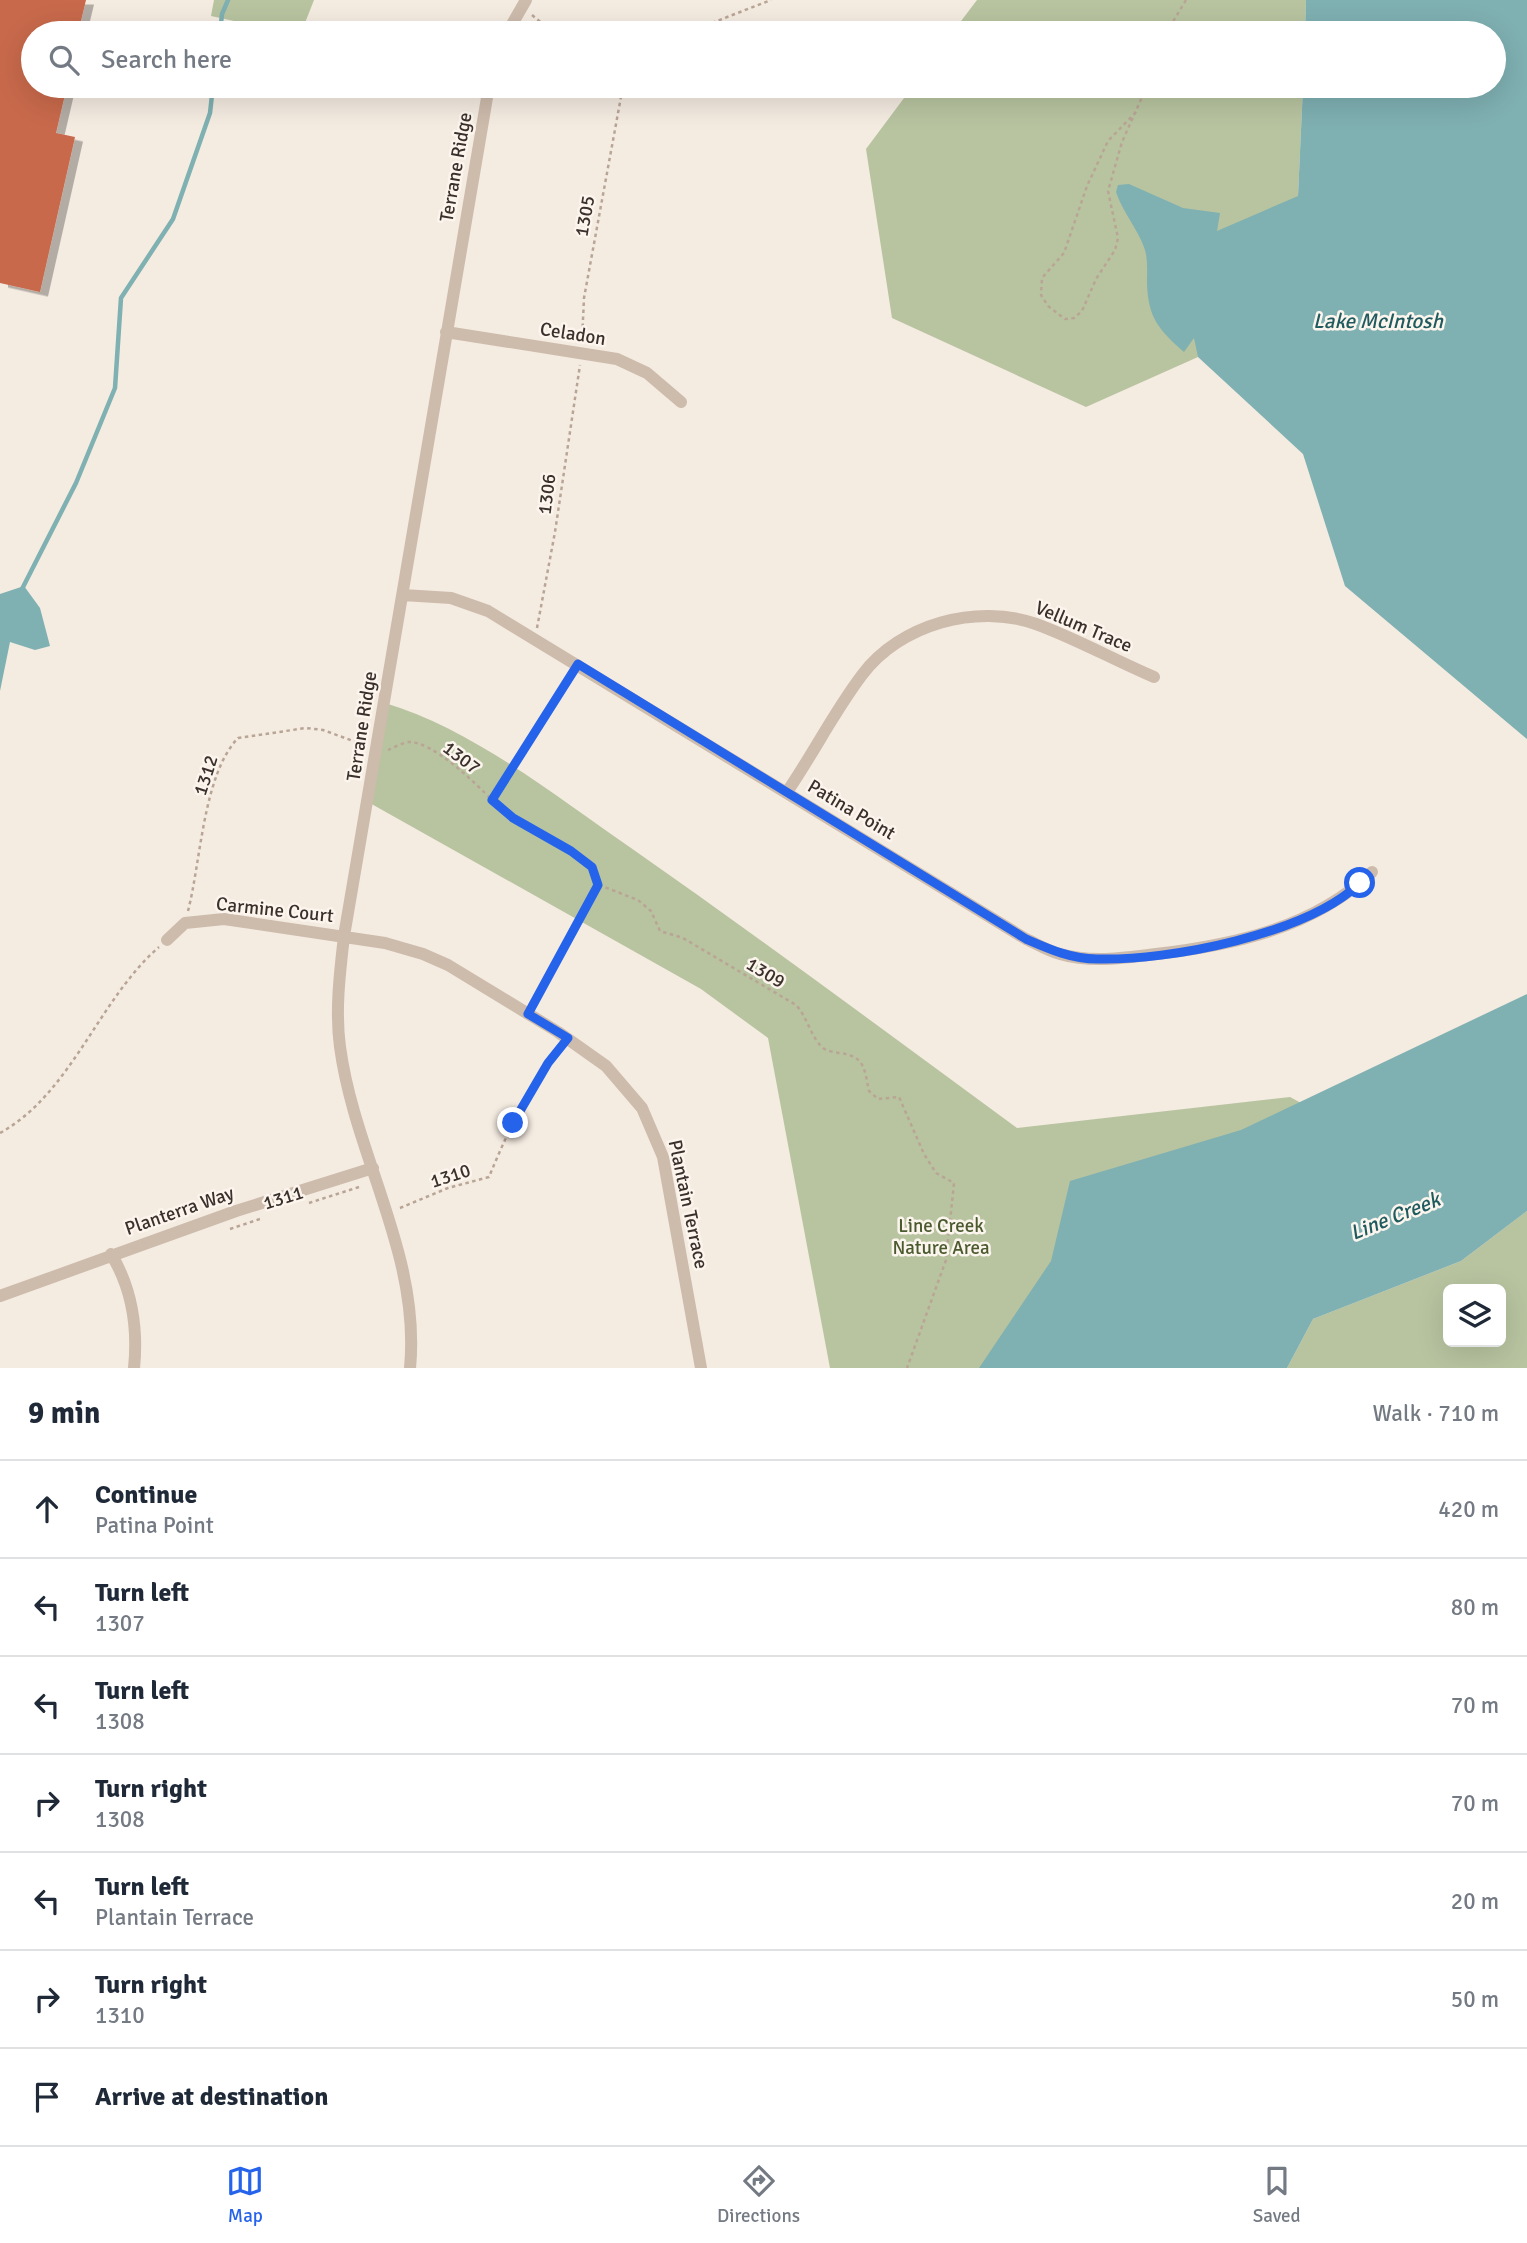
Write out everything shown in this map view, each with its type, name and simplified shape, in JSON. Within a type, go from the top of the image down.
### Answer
[{"type":"street","points":[[514,21],[524,3]]},
{"type":"street","name":"Terrane Ridge","points":[[410,1368],[410,1299],[387,1212],[368,1170],[340,1046],[339,977],[487,98]]},
{"type":"street","name":"Celadon","points":[[446,332],[617,359],[647,373],[681,402]]},
{"type":"street","name":"Patina Point","points":[[403,595],[433,595],[466,601],[533,637],[1026,939],[1060,954],[1096,960],[1236,943],[1348,895],[1372,872]]},
{"type":"street","name":"Vellum Trace","points":[[787,792],[862,674],[898,642],[939,624],[964,617],[993,616],[1024,621],[1154,677]]},
{"type":"street","name":"Carmine Court","points":[[185,923],[224,919],[344,936]]},
{"type":"street","points":[[167,940],[185,923]]},
{"type":"street","name":"Plantain Terrace","points":[[344,936],[423,954],[448,965],[568,1038],[618,1076],[652,1127],[670,1187],[701,1368]]},
{"type":"street","name":"Planterra Way","points":[[0,1296],[111,1254],[368,1170]]},
{"type":"street","points":[[111,1254],[119,1267],[136,1329],[134,1368]]},
{"type":"path","points":[[717,21],[771,0]]},
{"type":"path","points":[[1173,21],[1186,0]]},
{"type":"path","points":[[524,3],[542,21]]},
{"type":"path","name":"1305","points":[[582,353],[584,299],[621,98]]},
{"type":"path","points":[[1136,112],[1108,141],[1087,186],[1064,253],[1042,278],[1041,295],[1048,306],[1065,319],[1074,318],[1082,311],[1096,279],[1115,250],[1118,238],[1108,191],[1122,142],[1136,112],[1142,98]]},
{"type":"path","name":"1306","points":[[533,637],[555,532],[582,353]]},
{"type":"path","name":"1307","points":[[377,749],[388,750],[408,742],[421,744],[460,770],[492,800],[578,664]]},
{"type":"path","name":"1312","points":[[185,923],[216,780],[227,752],[238,738],[306,728],[323,730],[377,749]]},
{"type":"path","points":[[492,800],[513,818],[571,851],[592,867],[598,885],[528,1014]]},
{"type":"path","name":"1309","points":[[598,885],[638,900],[651,911],[660,931],[683,938],[796,1006],[805,1015],[824,1050],[860,1059],[866,1066],[869,1091],[884,1101],[892,1096],[900,1097],[924,1154],[936,1173],[954,1183],[946,1260],[907,1368]]},
{"type":"path","points":[[0,1133],[48,1095],[97,1023],[150,955],[167,940]]},
{"type":"path","name":"1310","points":[[387,1212],[448,1188],[489,1177],[513,1123],[548,1063],[568,1038]]},
{"type":"path","name":"1311","points":[[308,1203],[356,1191],[368,1170]]},
{"type":"path","name":"1311","points":[[224,1230],[261,1218]]},
{"type":"green space","points":[[214,0],[314,0],[306,21],[234,21],[211,16]]},
{"type":"green space","points":[[977,0],[1306,0],[1305,21],[961,21]]},
{"type":"green space","points":[[904,98],[1302,98],[1298,196],[1216,267],[1198,357],[1086,407],[892,318],[866,149]]},
{"type":"green space","name":"Line Creek Nature Area","points":[[385,703],[450,729],[543,786],[680,882],[1017,1128],[1290,1097],[1477,1198],[1028,1368],[830,1368],[768,1038],[701,989],[368,802]]},
{"type":"green space","points":[[1527,1211],[1527,1368],[1287,1368],[1313,1319],[1461,1261]]},
{"type":"water","name":"Lake McIntosh","points":[[1306,0],[1527,0],[1527,739],[1345,586],[1303,454],[1198,357],[1194,338],[1184,352],[1175,344],[1156,322],[1150,305],[1145,250],[1119,200],[1116,192],[1118,185],[1129,184],[1183,208],[1220,213],[1217,231],[1298,196],[1302,98],[1506,98],[1506,21],[1305,21]]},
{"type":"water","points":[[24,586],[40,608],[50,646],[35,650],[10,642],[0,691],[0,594]]},
{"type":"water","name":"Line Creek","points":[[1527,994],[1527,1211],[1461,1261],[1313,1319],[1287,1368],[979,1368],[1051,1261],[1070,1181],[1241,1130]]},
{"type":"building","points":[[0,0],[86,0],[81,21],[21,21],[21,98],[64,98],[56,133],[75,137],[40,292],[0,283]]},
{"type":"waterway","points":[[221,21],[228,0]]},
{"type":"waterway","points":[[21,591],[76,483],[115,388],[121,298],[173,219],[210,113],[212,98]]},
{"type":"route","points":[[513,1123],[548,1063],[568,1038],[528,1014],[598,885],[592,867],[571,851],[513,818],[492,800],[502,779],[517,761],[527,741],[578,664],[1026,939],[1060,954],[1096,960],[1236,943],[1348,895],[1360,883]]}]
